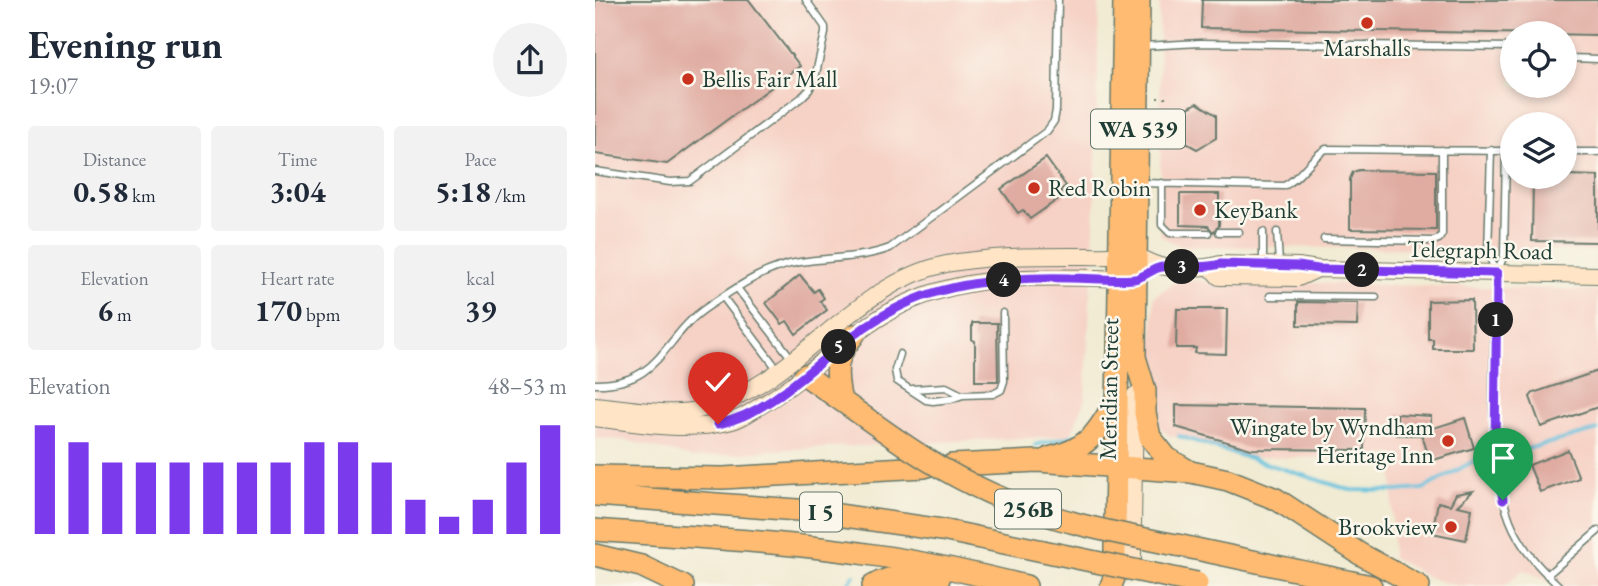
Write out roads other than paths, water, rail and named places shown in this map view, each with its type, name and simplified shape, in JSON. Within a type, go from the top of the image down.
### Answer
[{"type":"highway","name":"Meridian Street","points":[[1123,560],[1125,469],[1118,396],[1128,279],[1124,0]]},
{"type":"highway","points":[[1132,0],[1131,35],[1139,46]]},
{"type":"highway","name":"Meridian Street","points":[[1128,257],[1137,183],[1139,0]]},
{"type":"highway","name":"Meridian Street","points":[[1128,279],[1135,357]]},
{"type":"highway","points":[[840,397],[837,380],[839,356],[854,334]]},
{"type":"highway","points":[[1135,357],[1145,390],[1145,413],[1150,437],[1167,458],[1191,472]]},
{"type":"highway","name":"256B","points":[[796,373],[840,397],[893,437],[958,478],[1015,504],[1072,523],[1371,586]]},
{"type":"highway","points":[[1037,461],[1065,454],[1085,444],[1101,428],[1118,396]]},
{"type":"highway","points":[[952,465],[1037,461],[1191,472],[1228,480],[1276,499],[1360,554],[1419,586]]},
{"type":"highway","points":[[595,476],[737,478],[925,467]]},
{"type":"highway","name":"I 5","points":[[595,495],[860,517],[942,530],[1203,585]]},
{"type":"highway","name":"I 5","points":[[595,530],[874,555],[1026,586]]},
{"type":"highway","points":[[595,555],[641,566],[683,586]]},
{"type":"highway","points":[[873,586],[891,578],[911,576],[1005,586]]},
{"type":"street","points":[[796,373],[881,293],[904,280],[944,265],[1005,255],[1128,257],[1159,267]]},
{"type":"street","name":"Telegraph Road","points":[[1159,267],[1279,265],[1318,269],[1598,275]]},
{"type":"street","points":[[595,418],[671,428],[734,421],[796,373],[902,305],[951,288],[1000,280],[1039,277],[1128,279],[1159,267]]},
{"type":"street","name":"Telegraph Road","points":[[1210,267],[1219,277],[1298,278],[1318,269]]},
{"type":"street","name":"Meridian Street","points":[[1125,469],[1135,357]]},
{"type":"street","points":[[595,405],[670,412],[704,409],[736,398],[778,370],[796,373]]},
{"type":"lane","points":[[595,171],[670,182],[689,181],[801,98],[815,78],[825,33],[825,27],[806,0]]},
{"type":"lane","points":[[595,384],[621,383],[644,373],[704,309],[778,267],[874,254],[890,247],[1047,131],[1054,121],[1056,110],[1058,0]]},
{"type":"lane","points":[[1139,46],[1200,43],[1500,47]]},
{"type":"lane","points":[[1577,58],[1598,59]]},
{"type":"lane","points":[[1137,183],[1284,186],[1291,183],[1318,153],[1326,149],[1500,150]]},
{"type":"lane","points":[[1324,239],[1439,239],[1442,234],[1442,150]]},
{"type":"lane","points":[[1491,150],[1488,254],[1497,273]]},
{"type":"lane","points":[[1577,152],[1598,152]]},
{"type":"lane","points":[[1162,183],[1162,225],[1170,233],[1208,233]]},
{"type":"lane","points":[[1507,189],[1504,255],[1497,273],[1495,446],[1503,500],[1516,536],[1536,566],[1559,586]]},
{"type":"lane","points":[[1219,232],[1239,232]]},
{"type":"lane","points":[[1262,265],[1263,232]]},
{"type":"lane","points":[[1277,232],[1279,265]]},
{"type":"lane","points":[[737,288],[796,373]]},
{"type":"lane","points":[[1270,296],[1376,297]]},
{"type":"lane","points":[[723,297],[778,370]]},
{"type":"lane","points":[[899,354],[895,376],[897,380],[926,400],[993,394],[1001,390],[1004,381],[1003,313]]},
{"type":"lane","points":[[910,389],[951,388],[963,395]]},
{"type":"lane","points":[[1547,575],[1598,531]]},
{"type":"waterway","points":[[1508,454],[1598,430]]},
{"type":"waterway","points":[[1035,445],[1077,435]]},
{"type":"waterway","points":[[1179,436],[1350,490],[1423,489],[1481,457]]},
{"type":"waterway","points":[[847,586],[854,575]]},
{"type":"place","name":"Marshalls","points":[[1367,23]]},
{"type":"place","name":"Bellis Fair Mall","points":[[688,79]]},
{"type":"place","name":"Red Robin","points":[[1034,188]]},
{"type":"place","name":"KeyBank","points":[[1200,210]]},
{"type":"place","name":"Wingate by Wyndham Heritage Inn","points":[[1448,441]]},
{"type":"place","name":"Brookview","points":[[1451,527]]}]
